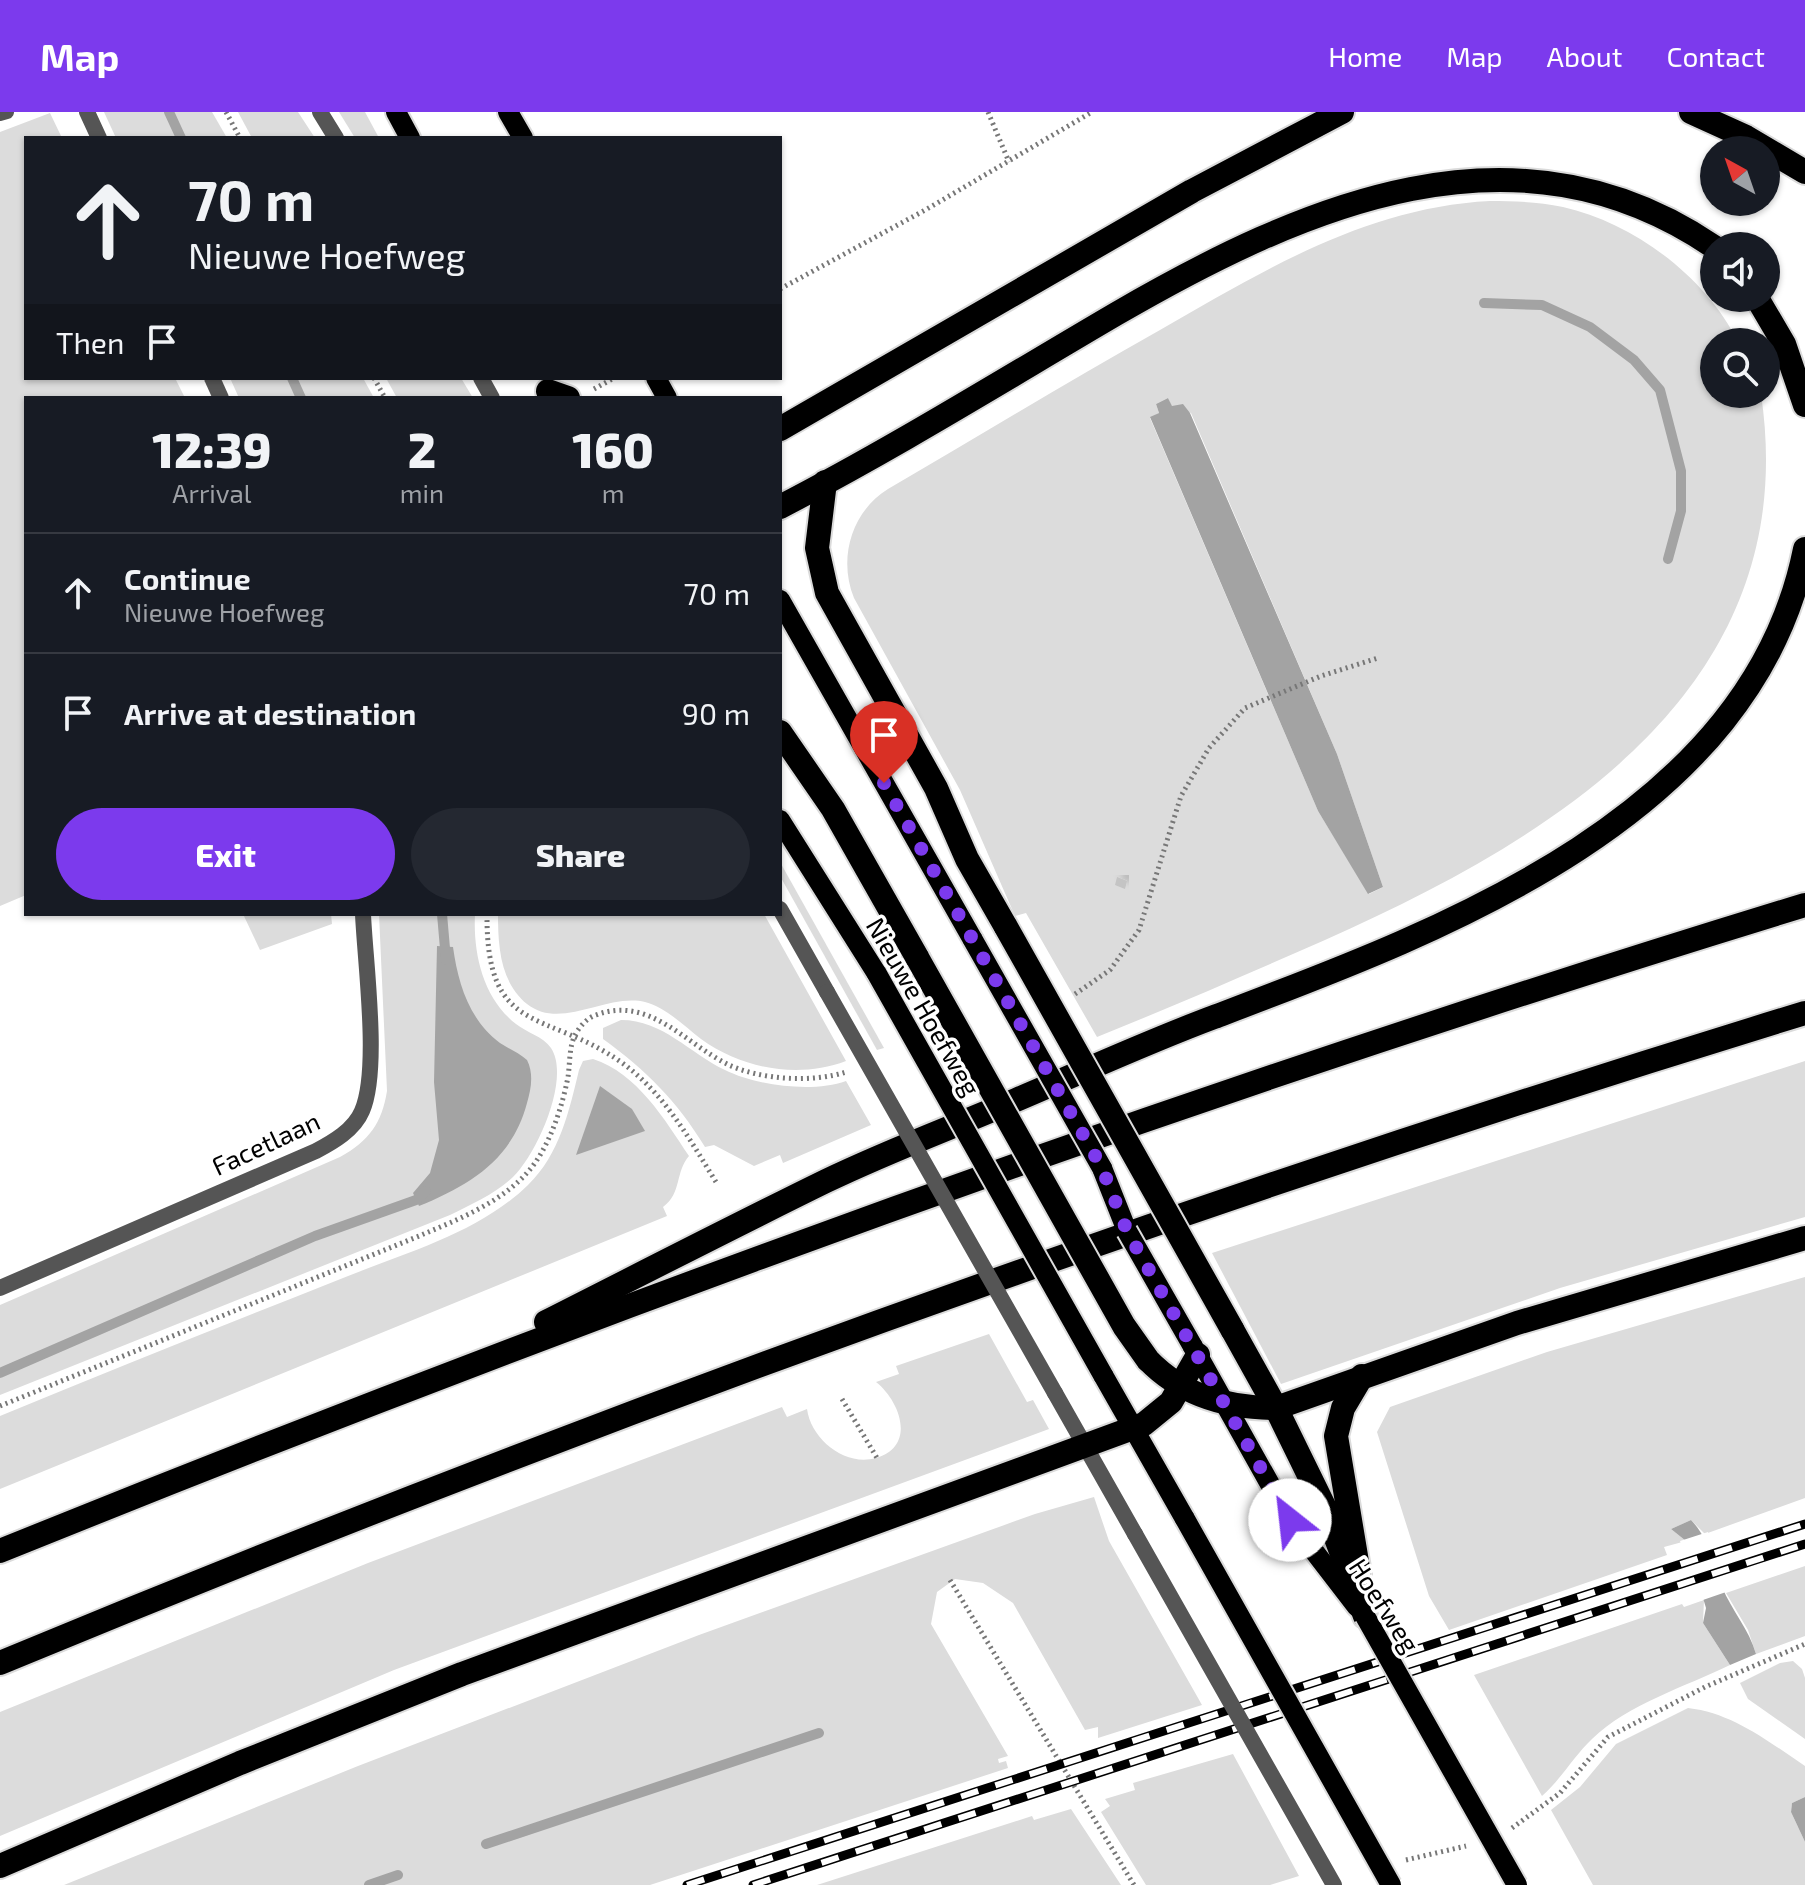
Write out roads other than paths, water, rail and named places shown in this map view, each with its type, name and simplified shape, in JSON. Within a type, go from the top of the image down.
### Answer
[{"type":"highway","points":[[782,428],[1192,191],[1342,112]]},
{"type":"highway","points":[[1691,112],[1746,137],[1805,172]]},
{"type":"highway","points":[[782,506],[1251,237],[1337,196],[1404,173],[1436,166],[1499,162],[1581,172],[1621,185],[1655,203],[1700,237]]},
{"type":"highway","points":[[1765,312],[1784,344],[1805,405]]},
{"type":"highway","points":[[825,482],[817,548],[827,593],[936,788],[967,859],[1276,1408],[1310,1477],[1365,1616]]},
{"type":"highway","points":[[433,1378],[830,1179],[1194,1025],[1365,961],[1470,912],[1569,856],[1659,787],[1726,714],[1750,681],[1781,625],[1793,596],[1805,549]]},
{"type":"highway","points":[[782,735],[833,809],[1124,1326],[1148,1360],[1181,1387],[1225,1403],[1276,1408],[1573,1305],[1805,1238]]},
{"type":"highway","points":[[0,1551],[433,1378],[879,1212],[1169,1110],[1805,905]]},
{"type":"highway","points":[[0,1663],[380,1509],[862,1329],[1385,1148],[1805,1013]]},
{"type":"highway","points":[[0,1866],[240,1763],[506,1657],[1133,1428],[1165,1409],[1181,1387],[1195,1350]]},
{"type":"highway","points":[[1362,1376],[1346,1401],[1337,1428],[1340,1468],[1348,1495],[1365,1616]]},
{"type":"main road","points":[[396,112],[409,136]]},
{"type":"main road","points":[[508,112],[522,136]]},
{"type":"main road","name":"Hoefweg","points":[[782,604],[1102,1168],[1127,1231],[1290,1520],[1365,1616],[1517,1885]]},
{"type":"main road","name":"Nieuwe Hoefweg","points":[[782,823],[877,974],[1133,1428]]},
{"type":"main road","points":[[1133,1428],[1391,1885]]},
{"type":"street","points":[[87,112],[98,136]]},
{"type":"street","points":[[320,112],[335,136]]},
{"type":"street","points":[[782,913],[1334,1885]]},
{"type":"street","name":"Facetlaan","points":[[0,1288],[316,1151],[348,1129],[361,1115],[368,1080],[363,916]]},
{"type":"lane","points":[[0,114],[7,112]]},
{"type":"waterway","points":[[169,112],[180,136]]},
{"type":"waterway","points":[[1484,303],[1542,305],[1590,327],[1634,360],[1660,390],[1681,471],[1681,511],[1668,559]]},
{"type":"waterway","points":[[293,380],[300,396]]},
{"type":"waterway","points":[[442,916],[446,960]]},
{"type":"waterway","points":[[0,1373],[315,1236],[416,1200],[426,1191]]},
{"type":"waterway","points":[[486,1844],[819,1733]]},
{"type":"waterway","points":[[369,1885],[398,1875]]},
{"type":"railway","points":[[687,1885],[1805,1524]]},
{"type":"railway","points":[[753,1885],[1805,1544]]}]
